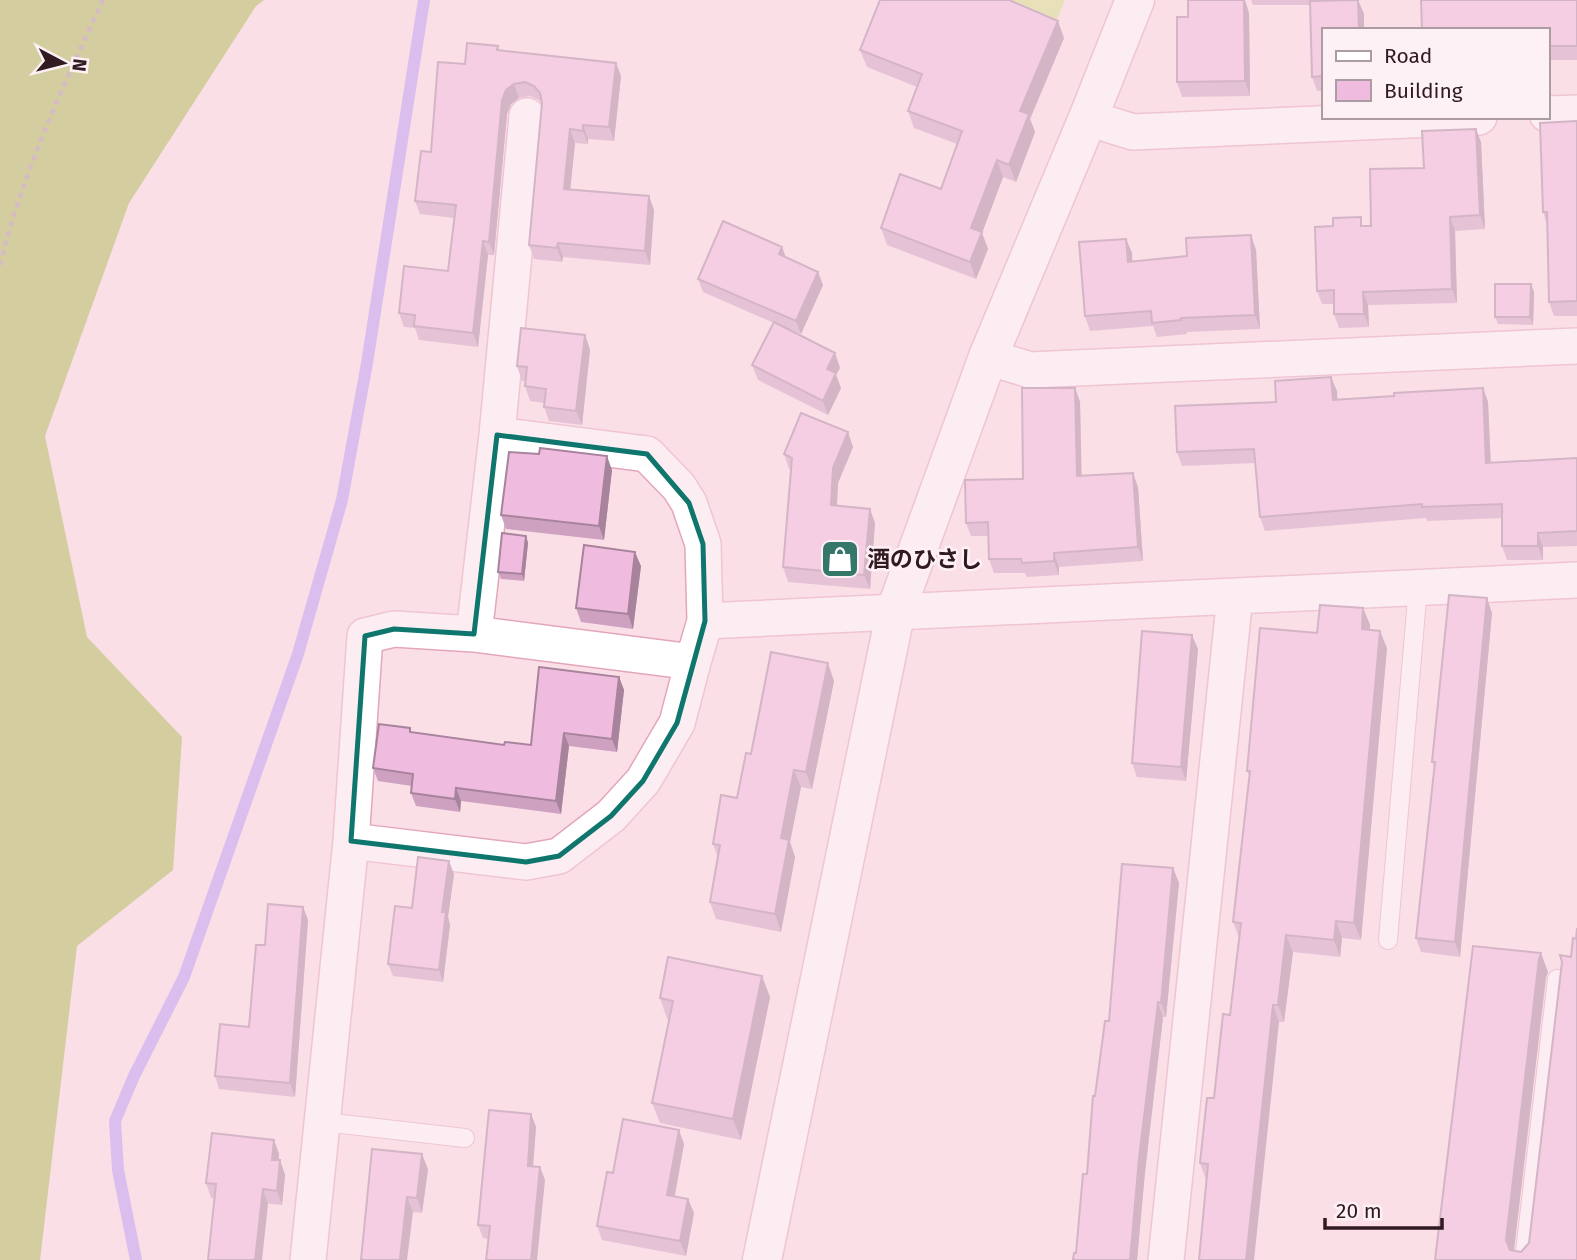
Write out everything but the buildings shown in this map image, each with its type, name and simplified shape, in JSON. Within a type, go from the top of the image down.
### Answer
[{"type":"street","points":[[762,1260],[896,610],[988,357],[1135,0]]},
{"type":"street","points":[[1549,114],[1577,113]]},
{"type":"street","points":[[474,634],[497,435],[527,116]]},
{"type":"street","points":[[1088,118],[1133,132],[1433,119]]},
{"type":"street","points":[[988,357],[1030,370],[1577,346]]},
{"type":"street","points":[[351,841],[526,862],[559,856],[611,816],[643,781],[677,723],[705,621],[703,544],[689,503],[679,487],[647,454],[497,435]]},
{"type":"street","points":[[705,621],[1577,580]]},
{"type":"street","points":[[1166,1260],[1235,596]]},
{"type":"street","points":[[308,1260],[351,841],[365,636],[394,629],[474,634],[693,662]]},
{"type":"lane","points":[[1388,940],[1418,587]]},
{"type":"lane","points":[[1524,1260],[1557,979]]},
{"type":"lane","points":[[324,1122],[465,1138]]},
{"type":"path","points":[[0,265],[10,224],[49,117],[103,0]]},
{"type":"highlighted area","points":[[497,435],[647,454],[689,503],[703,544],[705,621],[677,723],[643,781],[611,816],[559,856],[526,862],[351,841],[365,636],[394,629],[474,634]]},
{"type":"green space","points":[[0,0],[264,0],[256,6],[129,203],[45,436],[87,637],[182,737],[173,870],[77,946],[40,1260],[0,1260]]},
{"type":"green space","points":[[1009,0],[1065,0],[1056,22],[1008,3]]},
{"type":"waterway","points":[[136,1260],[118,1170],[115,1121],[134,1076],[184,977],[298,654],[342,500],[367,363],[424,0]]},
{"type":"place","name":"酒のひさし","points":[[840,559]]}]
